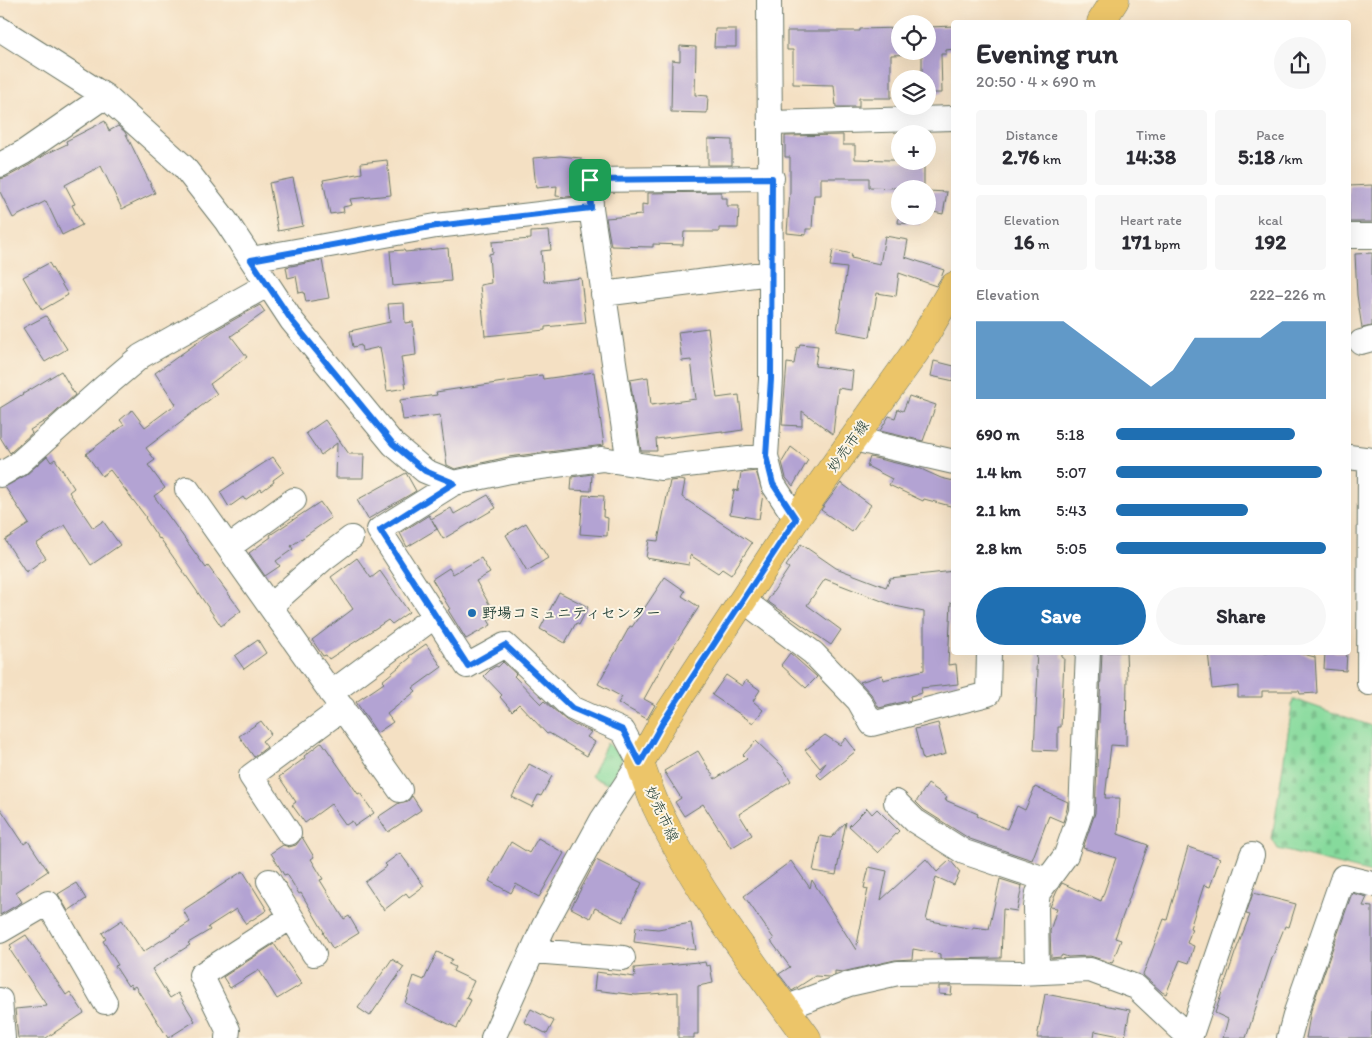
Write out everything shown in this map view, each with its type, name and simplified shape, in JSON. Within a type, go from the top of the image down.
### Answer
[{"type":"main road","points":[[1102,20],[1115,0]]},
{"type":"main road","name":"妙売市線","points":[[806,1038],[737,942],[680,853],[656,805],[640,763],[663,722],[796,519],[916,351],[951,291]]},
{"type":"street","points":[[769,0],[772,178],[771,379],[766,456],[773,484],[796,519]]},
{"type":"street","points":[[0,29],[105,96],[184,167],[226,220],[292,321],[393,444],[425,471],[454,483]]},
{"type":"street","points":[[0,165],[24,152],[105,96]]},
{"type":"street","points":[[771,123],[951,118]]},
{"type":"street","points":[[629,463],[591,208],[590,180],[772,178]]},
{"type":"street","points":[[251,260],[436,226],[591,208]]},
{"type":"street","points":[[1351,236],[1372,236]]},
{"type":"street","points":[[604,294],[771,273]]},
{"type":"street","points":[[0,475],[17,464],[142,356],[267,285]]},
{"type":"street","points":[[854,439],[951,461]]},
{"type":"street","points":[[493,1038],[544,926],[602,820],[640,763],[623,730],[572,708],[505,645],[468,666],[380,530],[454,483],[510,471],[602,459],[660,468],[766,456]]},
{"type":"street","points":[[1364,459],[1363,621],[1369,682],[1372,682]]},
{"type":"street","points":[[187,489],[400,790]]},
{"type":"street","points":[[228,547],[294,500]]},
{"type":"street","points":[[270,606],[322,560],[351,538]]},
{"type":"street","points":[[743,600],[813,653],[859,700],[872,724],[988,694],[989,655]]},
{"type":"street","points":[[289,833],[251,776],[435,616]]},
{"type":"street","points":[[1037,972],[1036,907],[1038,893],[1066,855],[1081,812],[1088,655]]},
{"type":"street","points":[[896,802],[915,821],[964,852],[1048,880]]},
{"type":"street","points":[[785,1008],[849,984],[898,973],[1090,970],[1136,987],[1190,1038],[1252,855]]},
{"type":"street","points":[[1288,1038],[1342,876],[1372,884]]},
{"type":"street","points":[[269,881],[314,954]]},
{"type":"street","points":[[0,931],[48,903],[105,1002]]},
{"type":"street","points":[[227,1038],[228,1030],[201,974],[291,917]]},
{"type":"street","points":[[533,951],[623,958]]},
{"type":"street","points":[[0,1000],[3,1038]]},
{"type":"green space","points":[[1293,699],[1372,726],[1372,873],[1278,849],[1272,839]]},
{"type":"green space","points":[[607,743],[623,757],[609,785],[591,776]]},
{"type":"building","points":[[951,26],[951,49],[946,50],[946,54],[941,54],[942,93],[936,93],[936,70],[922,70],[922,60],[936,60],[936,27]]},
{"type":"building","points":[[891,28],[891,98],[859,98],[859,107],[836,107],[834,85],[793,84],[793,50],[787,50],[787,31],[860,31],[860,29]]},
{"type":"building","points":[[715,29],[736,29],[736,47],[714,47]]},
{"type":"building","points":[[680,46],[696,47],[695,95],[708,96],[707,113],[671,112],[672,60],[680,61]]},
{"type":"building","points":[[105,121],[109,131],[118,126],[125,132],[155,193],[122,209],[101,166],[65,185],[75,204],[72,205],[82,225],[62,235],[46,201],[13,218],[0,192],[0,179],[31,164],[44,155],[67,144],[66,141]]},
{"type":"building","points":[[843,135],[843,145],[855,145],[855,159],[891,160],[891,170],[924,170],[924,180],[891,180],[891,188],[869,187],[869,178],[821,178],[821,195],[814,195],[812,229],[806,229],[806,235],[787,233],[790,157],[785,157],[785,136]]},
{"type":"building","points":[[708,139],[732,140],[732,165],[708,165]]},
{"type":"building","points":[[560,156],[581,158],[580,172],[576,180],[577,196],[556,196],[557,186],[536,188],[533,158]]},
{"type":"building","points":[[387,160],[391,195],[350,199],[352,205],[343,207],[344,212],[330,214],[323,180],[362,173],[361,163]]},
{"type":"building","points":[[293,178],[303,226],[278,231],[269,183]]},
{"type":"building","points":[[1372,185],[1372,222],[1351,222],[1351,186]]},
{"type":"building","points":[[936,191],[947,192],[943,214],[936,213]]},
{"type":"building","points":[[721,192],[721,198],[727,198],[727,206],[739,206],[738,228],[719,228],[719,232],[684,232],[683,245],[653,244],[653,247],[611,246],[606,218],[642,215],[642,204],[648,205],[648,193]]},
{"type":"building","points":[[549,231],[551,250],[541,251],[544,282],[581,278],[586,323],[545,327],[545,330],[485,336],[480,285],[491,283],[489,254],[493,253],[492,242],[531,239],[531,232]]},
{"type":"building","points":[[885,236],[908,240],[905,257],[944,270],[941,278],[936,286],[899,273],[896,296],[877,293],[870,337],[837,331],[847,268],[830,266],[833,250],[852,254],[851,258],[880,264]]},
{"type":"building","points":[[448,248],[451,281],[393,286],[390,251],[404,250],[405,252]]},
{"type":"building","points":[[1372,253],[1372,326],[1362,328],[1357,295],[1355,254]]},
{"type":"building","points":[[322,260],[329,298],[306,302],[304,292],[299,293],[296,276],[288,278],[286,267]]},
{"type":"building","points":[[49,263],[68,295],[42,310],[23,277]]},
{"type":"building","points":[[404,303],[405,323],[413,322],[416,355],[401,357],[406,388],[387,391],[380,347],[362,351],[361,345],[353,347],[350,331],[390,322],[388,304]]},
{"type":"building","points":[[260,305],[265,312],[231,336],[247,357],[210,384],[217,394],[146,448],[155,460],[148,465],[165,488],[154,496],[206,568],[208,566],[241,611],[221,626],[159,539],[146,517],[110,470],[102,476],[86,454],[124,425],[120,420],[132,410],[145,427],[176,404],[155,373],[212,332]]},
{"type":"building","points":[[46,316],[67,349],[45,362],[23,328]]},
{"type":"building","points":[[708,328],[717,398],[739,395],[743,430],[656,439],[657,451],[641,451],[630,380],[648,377],[651,405],[696,399],[691,360],[682,361],[678,332]]},
{"type":"building","points":[[800,344],[818,346],[815,366],[853,371],[851,390],[838,388],[833,434],[802,411],[802,426],[782,425],[787,363],[794,364],[797,347],[799,348]]},
{"type":"building","points":[[934,361],[951,365],[951,380],[931,376]]},
{"type":"building","points":[[61,371],[75,395],[48,419],[30,430],[32,433],[10,453],[0,437],[0,408]]},
{"type":"building","points":[[594,372],[604,445],[508,457],[455,469],[447,465],[440,415],[403,420],[400,400],[437,395],[436,392],[524,379],[524,377],[542,375],[543,379]]},
{"type":"building","points":[[909,396],[936,405],[923,441],[880,431],[889,416],[895,418],[898,409],[903,411]]},
{"type":"building","points":[[325,420],[349,454],[364,454],[363,478],[336,478],[337,443],[321,455],[306,433]]},
{"type":"building","points":[[791,447],[808,460],[793,486],[786,478],[782,462]]},
{"type":"building","points":[[47,456],[51,462],[55,459],[74,488],[69,492],[93,528],[103,521],[120,545],[91,565],[65,525],[36,544],[46,558],[26,572],[5,540],[29,524],[5,487],[26,475]]},
{"type":"building","points":[[273,457],[284,472],[262,491],[261,489],[245,500],[243,497],[229,507],[220,492]]},
{"type":"building","points":[[870,457],[921,469],[951,480],[951,506],[924,499],[923,501],[889,485],[892,479],[867,466]]},
{"type":"building","points":[[756,471],[763,494],[759,519],[730,514],[734,490],[738,491],[741,473]]},
{"type":"building","points":[[406,473],[416,491],[368,519],[357,500]]},
{"type":"building","points":[[592,474],[591,491],[571,490],[572,477]]},
{"type":"building","points":[[670,481],[685,481],[682,497],[752,543],[731,575],[722,569],[718,573],[690,555],[689,565],[646,558],[649,540],[658,541]]},
{"type":"building","points":[[841,483],[871,505],[852,532],[821,510]]},
{"type":"building","points":[[488,495],[496,508],[443,539],[432,520],[437,529],[407,547],[400,533],[429,515],[431,519],[451,508],[454,514]]},
{"type":"building","points":[[583,495],[604,496],[603,517],[608,518],[607,536],[580,534]]},
{"type":"building","points":[[320,502],[331,518],[291,546],[293,549],[276,561],[280,566],[265,576],[249,553],[271,537],[270,535]]},
{"type":"building","points":[[526,523],[548,558],[527,571],[506,535]]},
{"type":"building","points":[[801,544],[836,568],[886,587],[890,578],[951,571],[948,665],[956,664],[958,684],[921,688],[922,693],[910,696],[911,700],[879,708],[871,694],[860,682],[882,675],[883,680],[924,670],[924,612],[895,606],[825,579],[807,605],[841,630],[831,645],[767,601],[789,568],[786,566]]},
{"type":"building","points":[[357,558],[371,578],[380,571],[409,612],[392,624],[388,620],[329,659],[326,655],[323,656],[312,640],[353,609],[331,577]]},
{"type":"building","points":[[481,558],[490,573],[476,581],[496,616],[488,620],[491,625],[466,639],[432,579],[449,568],[453,574]]},
{"type":"building","points":[[665,577],[685,591],[682,596],[699,607],[671,650],[644,699],[655,705],[647,719],[618,703],[622,697],[598,684],[630,626],[632,627]]},
{"type":"building","points":[[559,592],[588,607],[579,625],[576,623],[565,643],[540,629]]},
{"type":"building","points":[[258,640],[266,653],[244,669],[235,656]]},
{"type":"building","points":[[426,644],[442,667],[413,688],[416,691],[387,714],[393,722],[377,733],[356,702],[384,683],[382,681],[410,658],[409,656]]},
{"type":"building","points":[[790,653],[817,677],[806,688],[781,665]]},
{"type":"building","points":[[1037,655],[1062,655],[1062,658],[1064,658],[1061,727],[1058,727],[1058,751],[1034,750],[1038,671],[1036,671]]},
{"type":"building","points":[[1102,655],[1126,655],[1126,746],[1111,745],[1105,798],[1120,798],[1118,834],[1148,845],[1115,938],[1121,940],[1112,963],[1090,956],[1068,957],[1062,955],[1061,957],[1051,958],[1050,931],[1057,908],[1050,907],[1062,883],[1101,901],[1116,858],[1083,848],[1095,813]]},
{"type":"building","points":[[1208,655],[1307,655],[1315,657],[1317,693],[1300,694],[1299,691],[1262,691],[1262,697],[1238,697],[1238,686],[1212,689]]},
{"type":"building","points":[[1325,655],[1347,655],[1346,671],[1324,669]]},
{"type":"building","points":[[503,662],[516,674],[514,676],[541,704],[544,701],[566,720],[591,732],[587,737],[595,742],[587,756],[549,733],[547,734],[519,704],[512,711],[500,697],[502,695],[484,676]]},
{"type":"building","points":[[726,675],[742,686],[746,680],[760,690],[753,701],[763,710],[753,723],[712,695]]},
{"type":"building","points":[[261,721],[271,734],[262,741],[267,747],[254,757],[239,736]]},
{"type":"building","points":[[938,723],[946,754],[923,760],[915,729]]},
{"type":"building","points":[[825,735],[840,745],[846,738],[856,751],[821,779],[817,775],[826,763],[820,768],[805,750]]},
{"type":"building","points":[[756,741],[782,766],[791,781],[739,814],[752,835],[731,848],[703,804],[684,816],[675,802],[681,798],[664,771],[698,751],[715,779],[747,759],[743,755]]},
{"type":"building","points":[[322,742],[358,794],[360,793],[374,813],[355,826],[352,821],[346,825],[331,804],[305,823],[292,805],[296,802],[279,777],[305,758],[304,756]]},
{"type":"building","points":[[529,764],[552,776],[541,796],[538,795],[532,807],[512,797]]},
{"type":"building","points":[[928,784],[947,797],[945,800],[1007,829],[1017,806],[1025,810],[1035,787],[1068,802],[1067,809],[1063,822],[1049,816],[1032,860],[970,839],[924,810],[916,802]]},
{"type":"building","points":[[412,796],[421,810],[388,832],[378,817],[399,803],[408,801]]},
{"type":"building","points":[[0,808],[24,844],[28,841],[48,871],[16,892],[22,902],[0,915]]},
{"type":"building","points":[[867,808],[872,814],[877,809],[899,831],[878,853],[849,826]]},
{"type":"building","points":[[846,822],[836,875],[813,871],[820,836],[831,838]]},
{"type":"building","points":[[302,837],[314,857],[311,859],[323,879],[320,880],[344,919],[349,916],[359,933],[333,949],[301,893],[299,894],[287,874],[284,875],[271,853],[283,845],[289,847],[296,845]]},
{"type":"building","points":[[538,838],[564,853],[539,897],[516,884],[511,893],[489,881],[511,842],[529,853]]},
{"type":"building","points":[[1188,847],[1220,858],[1210,887],[1204,885],[1190,928],[1192,929],[1187,943],[1194,946],[1189,963],[1180,960],[1166,994],[1143,975],[1164,919],[1167,920]]},
{"type":"building","points":[[400,853],[424,886],[409,897],[406,893],[384,910],[365,882],[387,866],[385,864]]},
{"type":"building","points":[[926,859],[937,872],[950,860],[960,872],[954,885],[936,877],[926,920],[973,929],[973,927],[989,929],[1000,879],[1022,886],[1017,911],[1003,909],[1001,958],[940,959],[940,954],[913,949],[912,959],[895,960],[842,972],[835,971],[835,975],[829,977],[815,976],[792,991],[779,974],[790,967],[771,941],[774,939],[744,896],[791,861],[810,888],[812,880],[856,950],[868,889],[864,888],[869,867],[887,871],[881,900]]},
{"type":"building","points":[[596,860],[642,883],[623,922],[595,908],[590,918],[571,908]]},
{"type":"building","points":[[243,871],[267,910],[246,924],[236,909],[208,927],[210,930],[188,943],[190,945],[152,969],[170,998],[178,993],[195,1021],[168,1038],[135,986],[132,988],[130,984],[128,986],[115,966],[118,965],[103,941],[106,939],[102,933],[122,920],[143,952],[190,922],[183,910]]},
{"type":"building","points":[[76,883],[86,899],[68,911],[58,894]]},
{"type":"building","points":[[1253,893],[1296,904],[1289,927],[1285,926],[1272,958],[1246,1038],[1223,1038],[1228,1019],[1215,1013],[1250,915],[1246,914]]},
{"type":"building","points":[[1352,893],[1367,897],[1363,906],[1372,907],[1372,1038],[1306,1038],[1311,1010]]},
{"type":"building","points":[[691,923],[696,950],[634,942],[636,927],[658,929]]},
{"type":"building","points":[[26,935],[66,995],[70,992],[84,1013],[46,1038],[18,1038],[15,1009],[47,1006],[10,950],[12,948],[10,945]]},
{"type":"building","points":[[274,944],[302,984],[277,999],[259,970],[230,988],[223,977]]},
{"type":"building","points":[[437,952],[452,959],[449,964],[455,967],[453,971],[474,981],[466,998],[471,1000],[457,1028],[405,1003],[414,976],[424,980]]},
{"type":"building","points":[[392,959],[404,967],[370,1016],[358,1008]]},
{"type":"building","points":[[705,962],[706,966],[710,965],[713,983],[698,986],[698,1034],[694,1034],[694,1038],[678,1038],[678,992],[636,995],[594,990],[596,972],[635,977],[634,968]]},
{"type":"building","points":[[939,986],[952,986],[951,995],[939,994]]},
{"type":"building","points":[[1045,994],[1130,1010],[1125,1037],[1095,1031],[1094,1038],[1037,1038]]},
{"type":"building","points":[[531,1009],[554,1021],[547,1034],[524,1022]]},
{"type":"place","name":"野場コミュニティセンター","points":[[472,613]]},
{"type":"route","points":[[772,178],[771,379],[766,456],[773,484],[796,519],[663,722],[640,763],[623,730],[572,708],[505,645],[468,666],[380,530],[454,483],[425,471],[393,444],[292,321],[251,260],[436,226],[591,208],[590,180],[772,178]]}]
